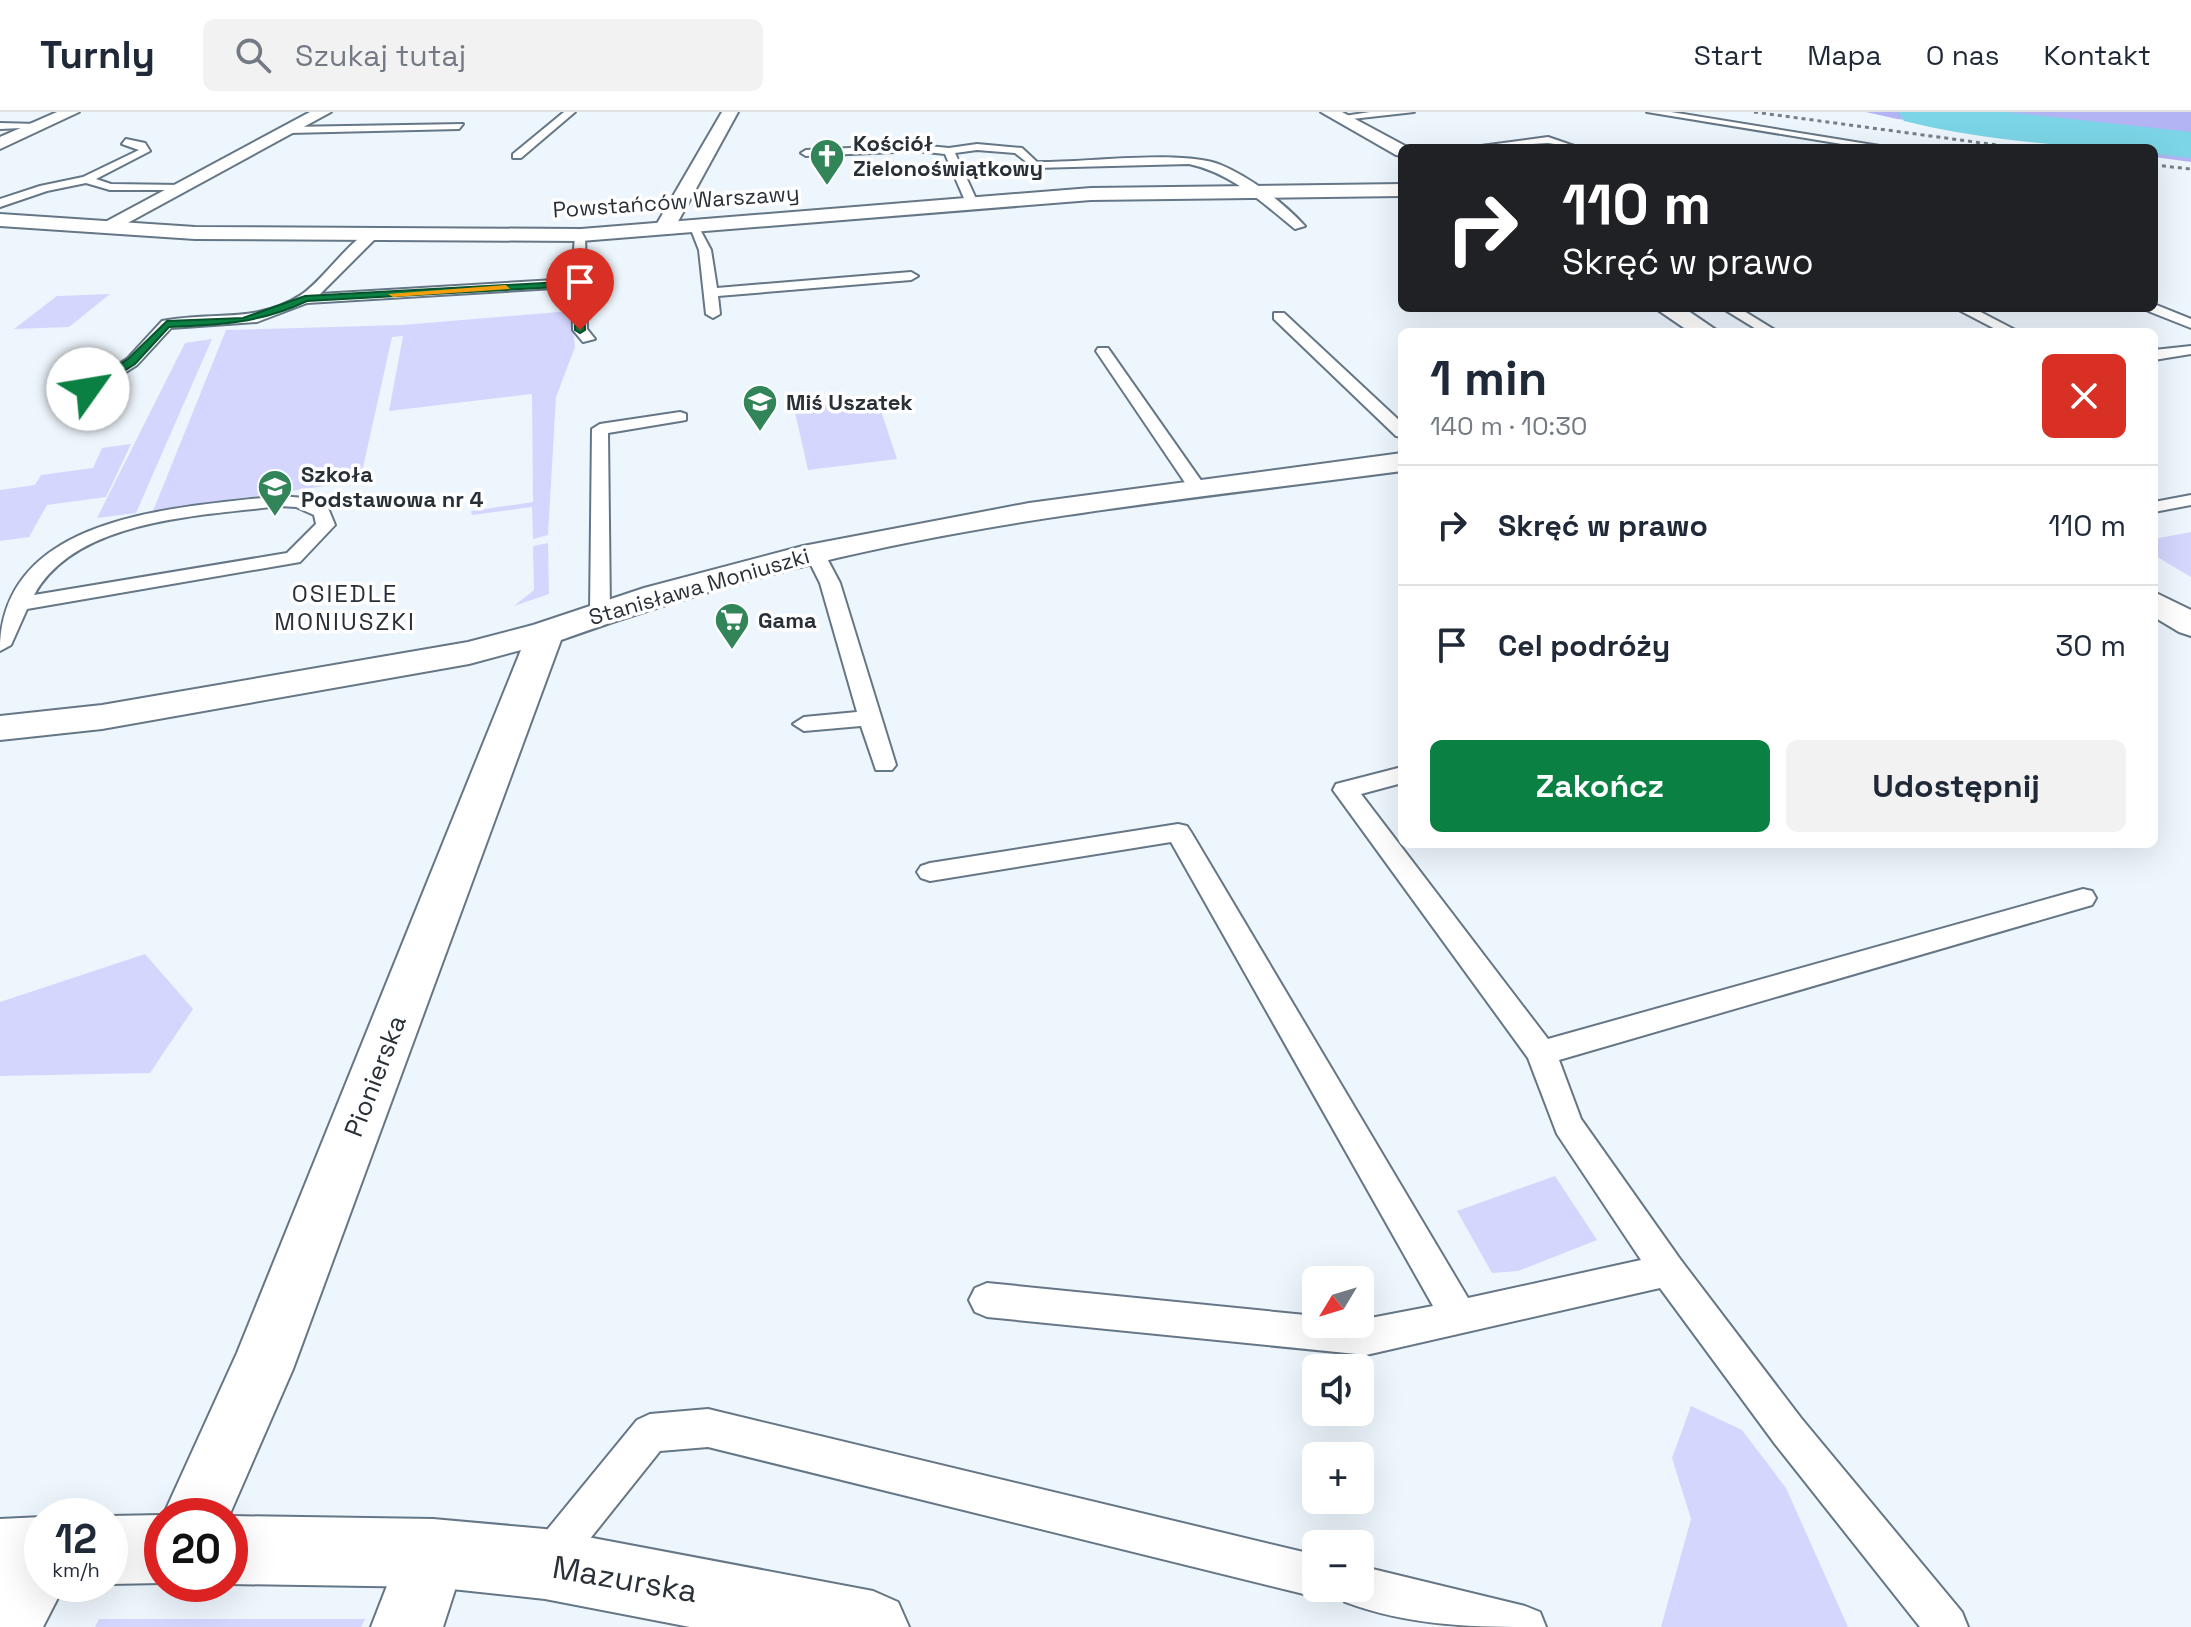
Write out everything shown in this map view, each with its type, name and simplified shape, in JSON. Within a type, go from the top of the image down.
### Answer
[{"type":"street","points":[[0,144],[71,112]]},
{"type":"street","points":[[104,228],[323,112]]},
{"type":"street","points":[[665,227],[730,112]]},
{"type":"street","points":[[1338,115],[1398,149]]},
{"type":"street","name":"Powstańców Warszawy","points":[[0,220],[195,233],[581,235],[1091,194],[1398,190]]},
{"type":"street","points":[[1674,312],[1700,328]]},
{"type":"street","name":"Stanisława Moniuszki","points":[[0,728],[102,717],[454,656],[546,633],[600,613],[815,553],[1029,512],[1398,463]]},
{"type":"street","points":[[2158,604],[2191,625]]},
{"type":"street","name":"Pionierska","points":[[203,1498],[262,1369],[546,633]]},
{"type":"street","name":"Mazurska","points":[[248,1550],[433,1553],[545,1564],[834,1623]]},
{"type":"street","points":[[0,1553],[24,1552]]},
{"type":"street","points":[[407,1627],[433,1553]]},
{"type":"street","points":[[4,1627],[24,1591]]},
{"type":"lane","points":[[408,127],[426,112]]},
{"type":"lane","points":[[517,156],[570,112]]},
{"type":"lane","points":[[1338,115],[1409,112]]},
{"type":"lane","points":[[1652,112],[1861,144]]},
{"type":"lane","points":[[0,126],[37,127]]},
{"type":"lane","points":[[289,130],[459,126]]},
{"type":"lane","points":[[1510,144],[1548,140],[1562,144]]},
{"type":"lane","points":[[0,203],[44,188],[86,180],[145,151],[141,145],[126,142]]},
{"type":"lane","points":[[806,153],[917,148],[949,151],[977,147],[1018,150],[1034,165],[1189,161],[1217,167],[1257,192],[1299,226]]},
{"type":"lane","points":[[949,151],[972,203]]},
{"type":"lane","points":[[86,180],[110,187],[181,188]]},
{"type":"lane","points":[[692,225],[705,250],[713,314]]},
{"type":"lane","points":[[88,389],[132,362],[167,324],[243,321],[274,313],[305,299],[374,233]]},
{"type":"lane","points":[[581,235],[580,330],[588,339]]},
{"type":"lane","points":[[710,293],[911,276]]},
{"type":"lane","points":[[305,299],[579,283]]},
{"type":"lane","points":[[2158,310],[2191,324]]},
{"type":"lane","points":[[1736,312],[1764,328]]},
{"type":"lane","points":[[1970,312],[2004,328]]},
{"type":"lane","points":[[1279,316],[1398,428]]},
{"type":"lane","points":[[2158,354],[2191,350]]},
{"type":"lane","points":[[1103,351],[1198,489]]},
{"type":"lane","points":[[600,613],[600,429],[680,417]]},
{"type":"lane","points":[[2158,506],[2191,500]]},
{"type":"lane","points":[[0,645],[21,604],[46,565],[81,542],[119,527],[279,501],[299,502],[322,512],[326,525],[293,558],[68,593],[21,604]]},
{"type":"lane","points":[[815,553],[830,583],[884,765]]},
{"type":"lane","points":[[804,724],[868,718]]},
{"type":"lane","points":[[1398,776],[1345,790],[1541,1053],[1568,1125],[1668,1270],[1788,1431],[1947,1627]]},
{"type":"lane","points":[[930,872],[1178,832],[1459,1317]]},
{"type":"lane","points":[[1541,1053],[2083,898]]},
{"type":"lane","points":[[987,1300],[1366,1338],[1668,1270]]},
{"type":"lane","points":[[545,1564],[650,1433],[708,1428],[1302,1573]]},
{"type":"lane","points":[[1374,1590],[1525,1627]]},
{"type":"shaded area","points":[[1866,112],[2191,112],[2191,162],[2158,158],[2158,144],[2076,144],[2040,133],[1897,119]]},
{"type":"shaded area","points":[[110,294],[69,327],[14,329],[57,296]]},
{"type":"shaded area","points":[[571,311],[575,347],[556,397],[548,535],[533,539],[532,507],[472,515],[471,511],[533,502],[532,394],[389,411],[403,336],[392,337],[360,481],[153,511],[226,330],[402,325]]},
{"type":"shaded area","points":[[212,339],[136,513],[97,518],[185,343]]},
{"type":"shaded area","points":[[877,399],[897,459],[808,470],[794,408]]},
{"type":"shaded area","points":[[131,444],[106,497],[47,505],[29,537],[0,541],[0,490],[35,485],[41,475],[93,468],[102,448]]},
{"type":"shaded area","points":[[2191,532],[2191,577],[2158,557],[2158,538]]},
{"type":"shaded area","points":[[548,543],[549,594],[514,606],[534,590],[533,546]]},
{"type":"shaded area","points":[[145,954],[193,1009],[150,1073],[0,1076],[0,1002]]},
{"type":"shaded area","points":[[1555,1176],[1597,1240],[1518,1271],[1492,1273],[1457,1211]]},
{"type":"shaded area","points":[[1691,1406],[1742,1430],[1786,1488],[1848,1627],[1661,1627],[1691,1519],[1672,1458]]},
{"type":"shaded area","points":[[99,1619],[365,1619],[361,1627],[95,1627]]},
{"type":"waterway","points":[[1919,112],[1989,123],[2191,145]]},
{"type":"railway","points":[[1754,112],[1990,144]]},
{"type":"railway","points":[[2158,165],[2191,169]]},
{"type":"slow traffic","points":[[393,294],[506,287]]},
{"type":"place","name":"Kościół Zielonoświątkowy","points":[[827,187]]},
{"type":"place","name":"Miś Uszatek","points":[[760,433]]},
{"type":"place","name":"Szkoła Podstawowa nr 4","points":[[275,518]]},
{"type":"place","name":"Gama","points":[[732,651]]},
{"type":"district","name":"OSIEDLE MONIUSZKI","points":[[345,608]]},
{"type":"route","points":[[88,389],[132,362],[167,324],[243,321],[274,313],[305,299],[579,283],[580,330]]}]
